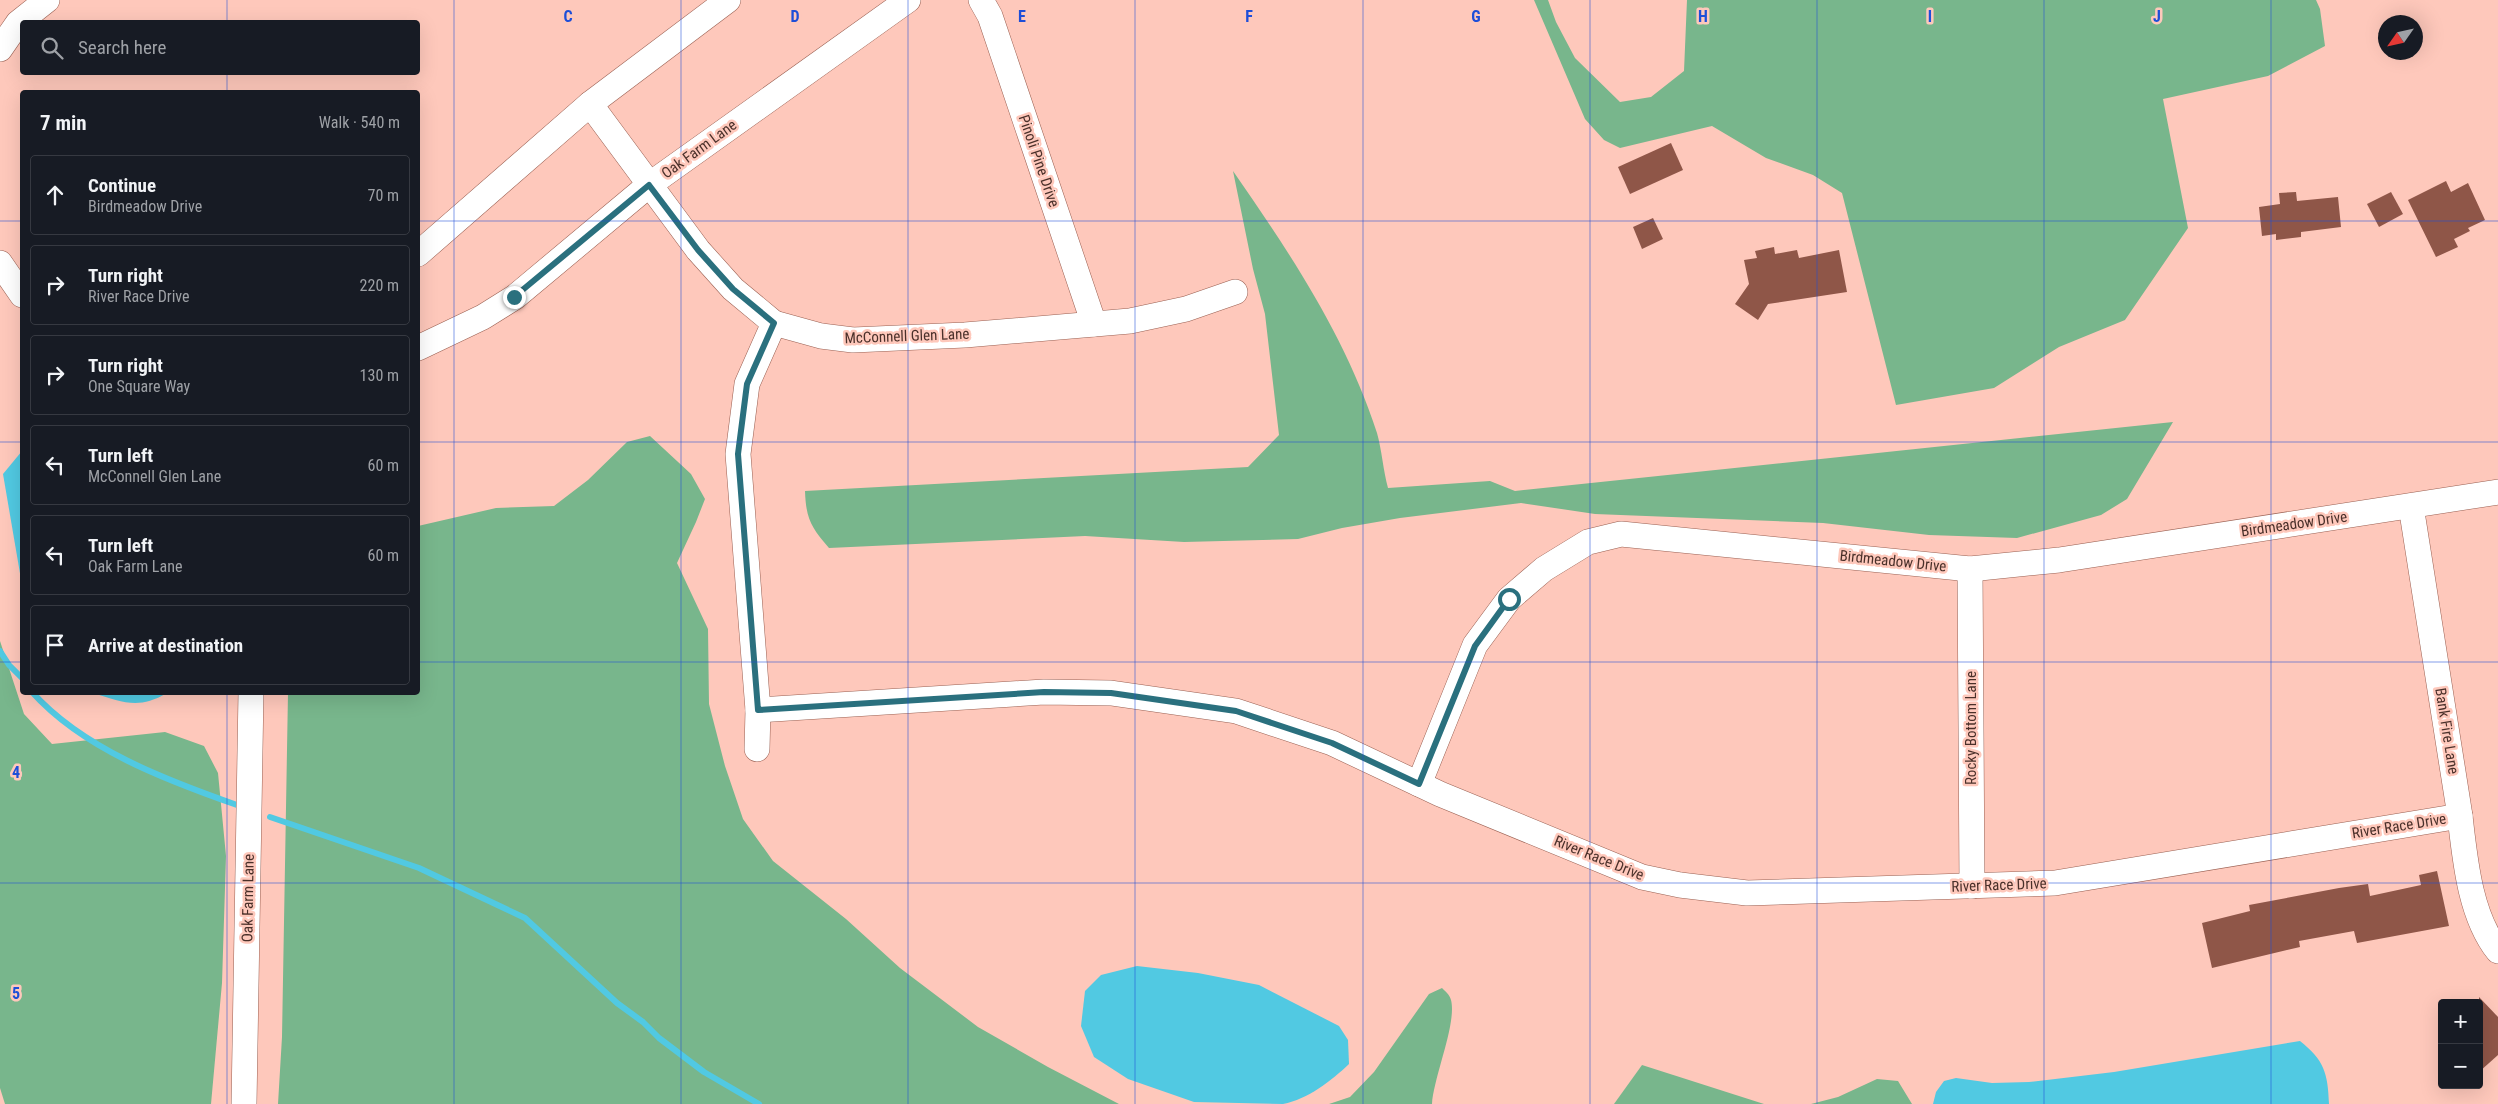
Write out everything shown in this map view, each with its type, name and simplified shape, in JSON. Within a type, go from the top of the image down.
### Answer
[{"type":"street","points":[[22,20],[47,0]]},
{"type":"street","points":[[420,252],[590,104],[728,0]]},
{"type":"street","name":"Oak Farm Lane","points":[[420,347],[483,317],[514,297],[649,185],[908,0]]},
{"type":"street","name":"Pinoli Pine Drive","points":[[981,0],[990,16],[1094,324]]},
{"type":"street","points":[[0,49],[20,21]]},
{"type":"street","name":"McConnell Glen Lane","points":[[590,104],[698,250],[733,289],[774,323],[821,336],[853,340],[965,335],[1094,324],[1166,314],[1235,292]]},
{"type":"street","points":[[0,263],[20,291]]},
{"type":"street","points":[[757,749],[758,710],[738,454],[747,384],[774,323]]},
{"type":"street","name":"Birdmeadow Drive","points":[[1419,784],[1475,646],[1509,599],[1544,569],[1588,542],[1621,534],[1970,569],[2059,560],[2498,492]]},
{"type":"street","name":"Bank Fire Lane","points":[[2411,506],[2460,816],[2466,868],[2486,936],[2498,951]]},
{"type":"street","name":"Rocky Bottom Lane","points":[[1970,569],[1972,886]]},
{"type":"street","name":"River Race Drive","points":[[758,710],[1044,692],[1111,693],[1236,711],[1332,743],[1419,784],[1642,877],[1680,885],[1747,893],[2056,883],[2460,816]]},
{"type":"street","name":"Oak Farm Lane","points":[[244,1104],[251,695]]},
{"type":"green space","points":[[1534,0],[1548,0],[1556,22],[1575,58],[1620,102],[1651,97],[1684,71],[1687,0],[2316,0],[2320,9],[2325,46],[2268,76],[2163,99],[2188,228],[2125,320],[2059,347],[1994,388],[1896,405],[1842,193],[1813,175],[1766,158],[1712,126],[1620,148],[1604,140],[1585,119]]},
{"type":"green space","points":[[1233,171],[1275,233],[1333,330],[1364,398],[1377,433],[1388,488],[1490,481],[1515,491],[2173,422],[2127,499],[2101,515],[2017,538],[1929,535],[1823,523],[1595,514],[1521,503],[1400,518],[1342,528],[1298,539],[1184,542],[1085,536],[829,548],[818,534],[808,516],[805,491],[1248,467],[1279,435],[1265,314],[1253,269]]},
{"type":"green space","points":[[650,436],[691,474],[705,499],[677,563],[708,629],[709,704],[725,766],[743,819],[773,861],[846,919],[900,968],[978,1027],[1048,1067],[1119,1104],[278,1104],[282,1037],[288,695],[420,695],[420,526],[496,508],[554,506],[588,480],[627,442]]},
{"type":"green space","points":[[0,641],[24,714],[52,744],[165,732],[204,746],[218,773],[226,856],[222,983],[211,1104],[5,1104],[0,1088]]},
{"type":"green space","points":[[1442,988],[1450,998],[1451,1022],[1432,1104],[1329,1104],[1350,1097],[1374,1072],[1429,994]]},
{"type":"green space","points":[[1642,1065],[1764,1104],[1614,1104]]},
{"type":"green space","points":[[1877,1079],[1898,1081],[1912,1104],[1811,1104],[1838,1097]]},
{"type":"water","points":[[20,453],[20,573],[3,474]]},
{"type":"water","points":[[100,695],[163,695],[139,703]]},
{"type":"water","points":[[1137,966],[1198,973],[1259,985],[1339,1026],[1348,1040],[1349,1064],[1335,1077],[1310,1094],[1283,1104],[1194,1102],[1128,1079],[1094,1057],[1081,1026],[1085,991],[1101,975]]},
{"type":"water","points":[[2300,1041],[2315,1054],[2323,1068],[2326,1075],[2329,1104],[1933,1104],[1936,1092],[1944,1081],[1956,1078],[1992,1083],[2029,1082],[2114,1072]]},
{"type":"building","points":[[1671,143],[1683,170],[1630,194],[1618,167]]},
{"type":"building","points":[[2446,181],[2451,192],[2468,183],[2485,220],[2468,228],[2470,231],[2454,239],[2458,247],[2436,257],[2408,200]]},
{"type":"building","points":[[2296,192],[2297,201],[2338,197],[2341,227],[2301,232],[2301,237],[2276,240],[2276,234],[2262,236],[2259,207],[2280,204],[2279,193]]},
{"type":"building","points":[[2391,192],[2403,214],[2379,227],[2367,204]]},
{"type":"building","points":[[1653,218],[1663,239],[1642,249],[1633,227]]},
{"type":"building","points":[[1774,247],[1775,254],[1797,250],[1799,258],[1839,250],[1847,292],[1768,304],[1758,320],[1735,304],[1749,284],[1744,260],[1757,258],[1755,251]]},
{"type":"building","points":[[2437,871],[2449,926],[2357,943],[2354,931],[2299,941],[2300,947],[2212,968],[2202,923],[2250,911],[2249,905],[2339,888],[2368,884],[2370,896],[2421,885],[2419,875]]},
{"type":"building","points":[[2483,1001],[2498,1017],[2498,1055],[2483,1068]]},
{"type":"waterway","points":[[0,651],[9,665],[20,676]]},
{"type":"waterway","points":[[35,695],[76,730],[127,761],[182,785],[237,805]]},
{"type":"waterway","points":[[270,817],[419,868],[525,918],[617,1003],[643,1022],[659,1038],[704,1072],[759,1104]]},
{"type":"route","points":[[514,297],[649,185],[698,250],[733,289],[774,323],[747,384],[738,454],[758,710],[1044,692],[1111,693],[1191,703],[1236,711],[1332,743],[1419,784],[1475,646],[1509,599]]}]
